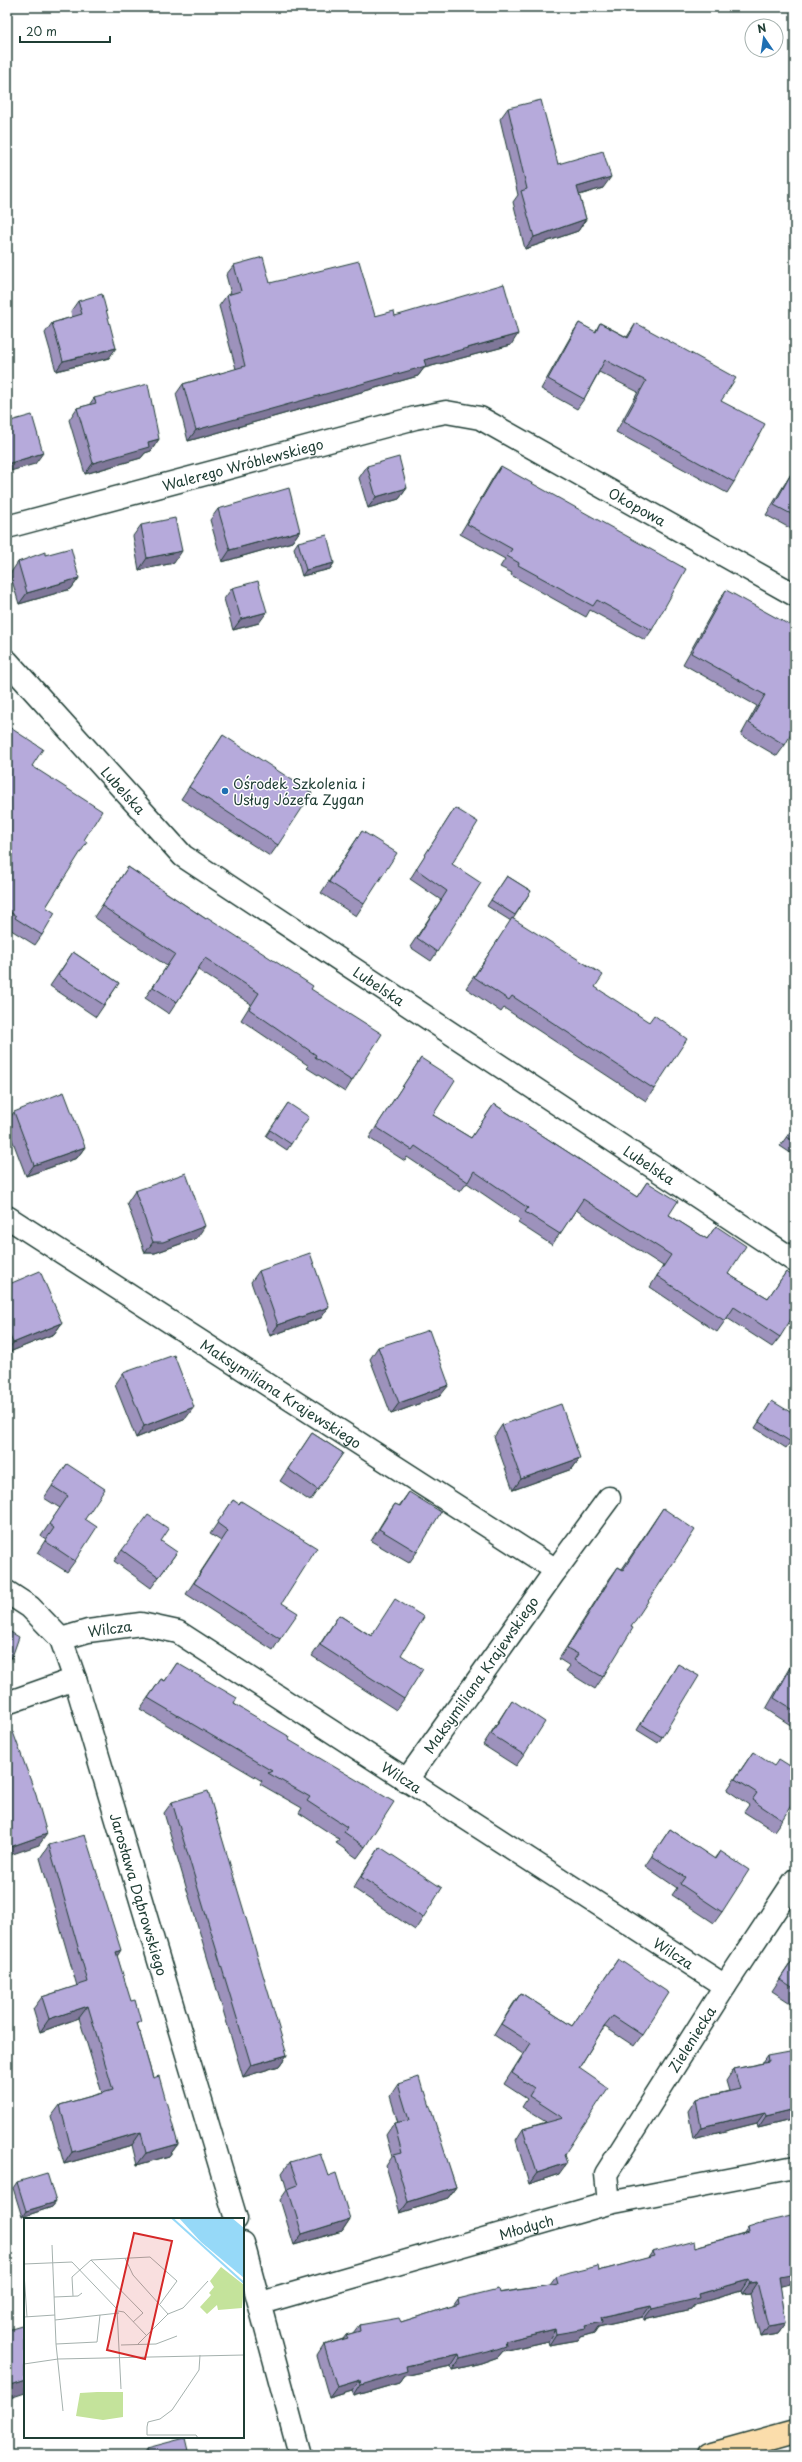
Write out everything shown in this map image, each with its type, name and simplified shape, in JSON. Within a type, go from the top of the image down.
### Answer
[{"type":"main road","points":[[708,2455],[795,2431]]},
{"type":"street","name":"Walerego Wróblewskiego","points":[[7,526],[415,418],[446,412],[480,418]]},
{"type":"street","name":"Okopowa","points":[[480,418],[795,596]]},
{"type":"street","name":"Lubelska","points":[[7,661],[183,856],[795,1261]]},
{"type":"street","name":"Maksymiliana Krajewskiego","points":[[7,1216],[556,1570]]},
{"type":"street","name":"Maksymiliana Krajewskiego","points":[[406,1781],[609,1498]]},
{"type":"street","name":"Jarosława Dąbrowskiego","points":[[7,1592],[30,1607],[61,1639],[75,1679],[236,2218]]},
{"type":"street","name":"Wilcza","points":[[61,1639],[88,1631],[141,1624],[178,1632],[406,1781],[725,1986]]},
{"type":"street","points":[[7,1703],[75,1679]]},
{"type":"street","name":"Zieleniecka","points":[[609,2203],[606,2174],[725,1986],[795,1880]]},
{"type":"street","name":"Młodych","points":[[261,2303],[609,2203],[795,2167]]},
{"type":"street","points":[[244,2246],[261,2303],[300,2455]]},
{"type":"building","points":[[541,100],[558,164],[603,151],[611,177],[577,187],[586,219],[534,237],[521,191],[527,189],[508,108]]},
{"type":"building","points":[[263,257],[270,283],[359,261],[375,316],[394,311],[395,316],[504,284],[518,334],[424,360],[426,366],[196,430],[183,384],[245,366],[227,295],[241,291],[234,265]]},
{"type":"building","points":[[102,294],[116,348],[63,361],[52,323],[82,314],[78,301]]},
{"type":"building","points":[[579,323],[596,332],[600,323],[628,338],[636,323],[736,378],[721,401],[765,424],[734,482],[624,421],[646,381],[605,360],[584,399],[548,379]]},
{"type":"building","points":[[148,384],[159,439],[148,442],[149,447],[93,463],[77,408],[96,403],[94,398]]},
{"type":"building","points":[[32,415],[43,453],[7,464],[7,422]]},
{"type":"building","points":[[399,457],[407,488],[376,497],[367,466]]},
{"type":"building","points":[[501,466],[686,569],[652,630],[597,600],[593,606],[518,565],[519,563],[507,556],[512,549],[467,524]]},
{"type":"building","points":[[791,474],[795,476],[795,516],[774,505]]},
{"type":"building","points":[[289,488],[300,531],[230,550],[218,509]]},
{"type":"building","points":[[175,518],[182,551],[147,558],[141,525]]},
{"type":"building","points":[[327,535],[334,563],[306,570],[298,542]]},
{"type":"building","points":[[71,548],[79,578],[27,593],[18,562],[45,552],[45,555]]},
{"type":"building","points":[[258,581],[267,612],[241,619],[232,588]]},
{"type":"building","points":[[726,590],[795,628],[795,727],[785,745],[749,723],[765,695],[691,653]]},
{"type":"building","points":[[9,727],[43,749],[32,766],[102,811],[84,840],[87,842],[46,907],[55,913],[42,935],[15,918],[16,916],[7,910],[7,729]]},
{"type":"building","points":[[223,735],[312,793],[278,845],[189,787]]},
{"type":"building","points":[[455,808],[478,822],[452,864],[481,883],[437,952],[417,938],[447,891],[416,869]]},
{"type":"building","points":[[362,831],[397,853],[364,904],[329,882]]},
{"type":"building","points":[[128,867],[206,919],[207,917],[313,986],[311,989],[382,1034],[352,1081],[315,1057],[316,1055],[249,1009],[259,993],[205,958],[177,1002],[153,987],[175,954],[102,906]]},
{"type":"building","points":[[507,876],[531,891],[515,915],[491,900]]},
{"type":"building","points":[[512,918],[603,975],[595,987],[649,1022],[654,1015],[687,1039],[654,1089],[512,996],[509,1000],[474,977]]},
{"type":"building","points":[[73,952],[119,983],[104,1005],[58,975]]},
{"type":"building","points":[[421,1058],[455,1080],[433,1115],[471,1138],[494,1104],[637,1197],[647,1182],[678,1201],[669,1215],[707,1239],[716,1226],[746,1246],[728,1274],[768,1298],[786,1272],[795,1277],[795,1313],[780,1337],[734,1307],[725,1321],[657,1276],[671,1255],[583,1199],[560,1234],[525,1212],[528,1208],[474,1171],[468,1182],[415,1146],[412,1150],[376,1127]]},
{"type":"building","points":[[64,1092],[85,1147],[34,1165],[14,1112]]},
{"type":"building","points":[[288,1103],[309,1117],[291,1144],[270,1130]]},
{"type":"building","points":[[795,1125],[795,1142],[787,1137]]},
{"type":"building","points":[[186,1173],[205,1226],[163,1242],[153,1242],[135,1191]]},
{"type":"building","points":[[310,1253],[329,1307],[278,1325],[259,1271]]},
{"type":"building","points":[[40,1271],[62,1323],[13,1343],[7,1329],[7,1285]]},
{"type":"building","points":[[429,1330],[449,1385],[399,1403],[378,1347]]},
{"type":"building","points":[[174,1355],[194,1407],[144,1426],[123,1373]]},
{"type":"building","points":[[772,1401],[795,1415],[795,1435],[791,1442],[759,1422]]},
{"type":"building","points":[[561,1404],[580,1458],[521,1479],[502,1425]]},
{"type":"building","points":[[312,1433],[343,1453],[318,1490],[288,1469]]},
{"type":"building","points":[[67,1464],[105,1489],[85,1519],[97,1527],[75,1561],[45,1541],[54,1528],[49,1524],[68,1496],[52,1486]]},
{"type":"building","points":[[409,1492],[441,1512],[417,1552],[379,1529],[395,1504],[400,1506]]},
{"type":"building","points":[[233,1500],[239,1504],[241,1501],[317,1548],[282,1603],[298,1613],[280,1639],[194,1583],[228,1531],[217,1523]]},
{"type":"building","points":[[663,1508],[695,1530],[631,1627],[633,1628],[603,1677],[574,1660],[578,1654],[567,1648],[618,1567],[623,1570]]},
{"type":"building","points":[[148,1515],[169,1529],[161,1541],[177,1552],[159,1577],[122,1550]]},
{"type":"building","points":[[395,1599],[424,1617],[401,1655],[423,1669],[404,1699],[320,1645],[339,1615],[371,1636]]},
{"type":"building","points":[[7,1630],[19,1637],[12,1657],[7,1659]]},
{"type":"building","points":[[795,1660],[795,1711],[774,1698]]},
{"type":"building","points":[[177,1663],[237,1698],[234,1704],[290,1737],[289,1740],[394,1802],[365,1847],[344,1832],[347,1827],[307,1801],[310,1797],[268,1773],[272,1771],[148,1698],[161,1679],[165,1681]]},
{"type":"building","points":[[678,1664],[699,1676],[662,1737],[641,1724]]},
{"type":"building","points":[[512,1700],[545,1722],[524,1755],[491,1734]]},
{"type":"building","points":[[13,1732],[36,1795],[47,1834],[7,1848],[7,1734]]},
{"type":"building","points":[[753,1752],[774,1766],[779,1759],[795,1769],[795,1799],[782,1820],[752,1800],[757,1793],[735,1779]]},
{"type":"building","points":[[208,1791],[287,2055],[251,2065],[172,1802]]},
{"type":"building","points":[[670,1829],[715,1859],[720,1851],[749,1870],[722,1912],[680,1884],[685,1877],[652,1856]]},
{"type":"building","points":[[85,1835],[121,1950],[116,1952],[131,2001],[135,2000],[141,2022],[137,2023],[153,2078],[159,2076],[178,2144],[146,2153],[141,2132],[72,2152],[60,2105],[113,2090],[88,2006],[49,2019],[42,1997],[88,1982],[49,1845]]},
{"type":"building","points":[[380,1847],[442,1888],[423,1918],[361,1877]]},
{"type":"building","points":[[795,1957],[795,1989],[780,1979]]},
{"type":"building","points":[[618,1959],[669,1993],[642,2035],[613,2016],[604,2027],[579,2068],[608,2088],[564,2155],[567,2163],[537,2173],[523,2129],[563,2118],[529,2096],[534,2088],[512,2073],[531,2043],[501,2024],[521,1993],[572,2026]]},
{"type":"building","points":[[795,2051],[795,2109],[766,2116],[765,2112],[701,2127],[696,2099],[740,2089],[734,2069],[769,2062],[768,2056]]},
{"type":"building","points":[[419,2077],[423,2091],[425,2091],[456,2187],[408,2202],[394,2155],[402,2153],[394,2123],[409,2120],[398,2084]]},
{"type":"building","points":[[320,2153],[328,2176],[336,2173],[350,2219],[302,2234],[288,2189],[298,2185],[290,2162]]},
{"type":"building","points":[[47,2173],[56,2202],[26,2211],[17,2182]]},
{"type":"building","points":[[791,2216],[792,2220],[795,2220],[795,2274],[779,2277],[786,2323],[768,2326],[757,2282],[750,2283],[748,2280],[699,2294],[700,2298],[652,2309],[651,2306],[601,2317],[602,2322],[585,2326],[586,2329],[556,2334],[555,2329],[505,2341],[506,2346],[488,2352],[460,2359],[459,2354],[406,2366],[407,2371],[361,2385],[360,2380],[337,2387],[324,2345],[348,2338],[346,2335],[360,2331],[359,2325],[399,2318],[401,2322],[459,2304],[458,2299],[498,2289],[499,2293],[558,2284],[556,2277],[569,2273],[598,2266],[599,2271],[654,2256],[652,2252],[694,2241],[695,2247],[749,2232],[748,2227],[760,2223]]},
{"type":"building","points":[[24,2325],[24,2380],[7,2386],[7,2326],[8,2330]]},
{"type":"building","points":[[185,2438],[189,2455],[149,2455],[147,2448]]},
{"type":"place","name":"Ośrodek Szkolenia i Usług Józefa Zygan","points":[[225,791]]}]
